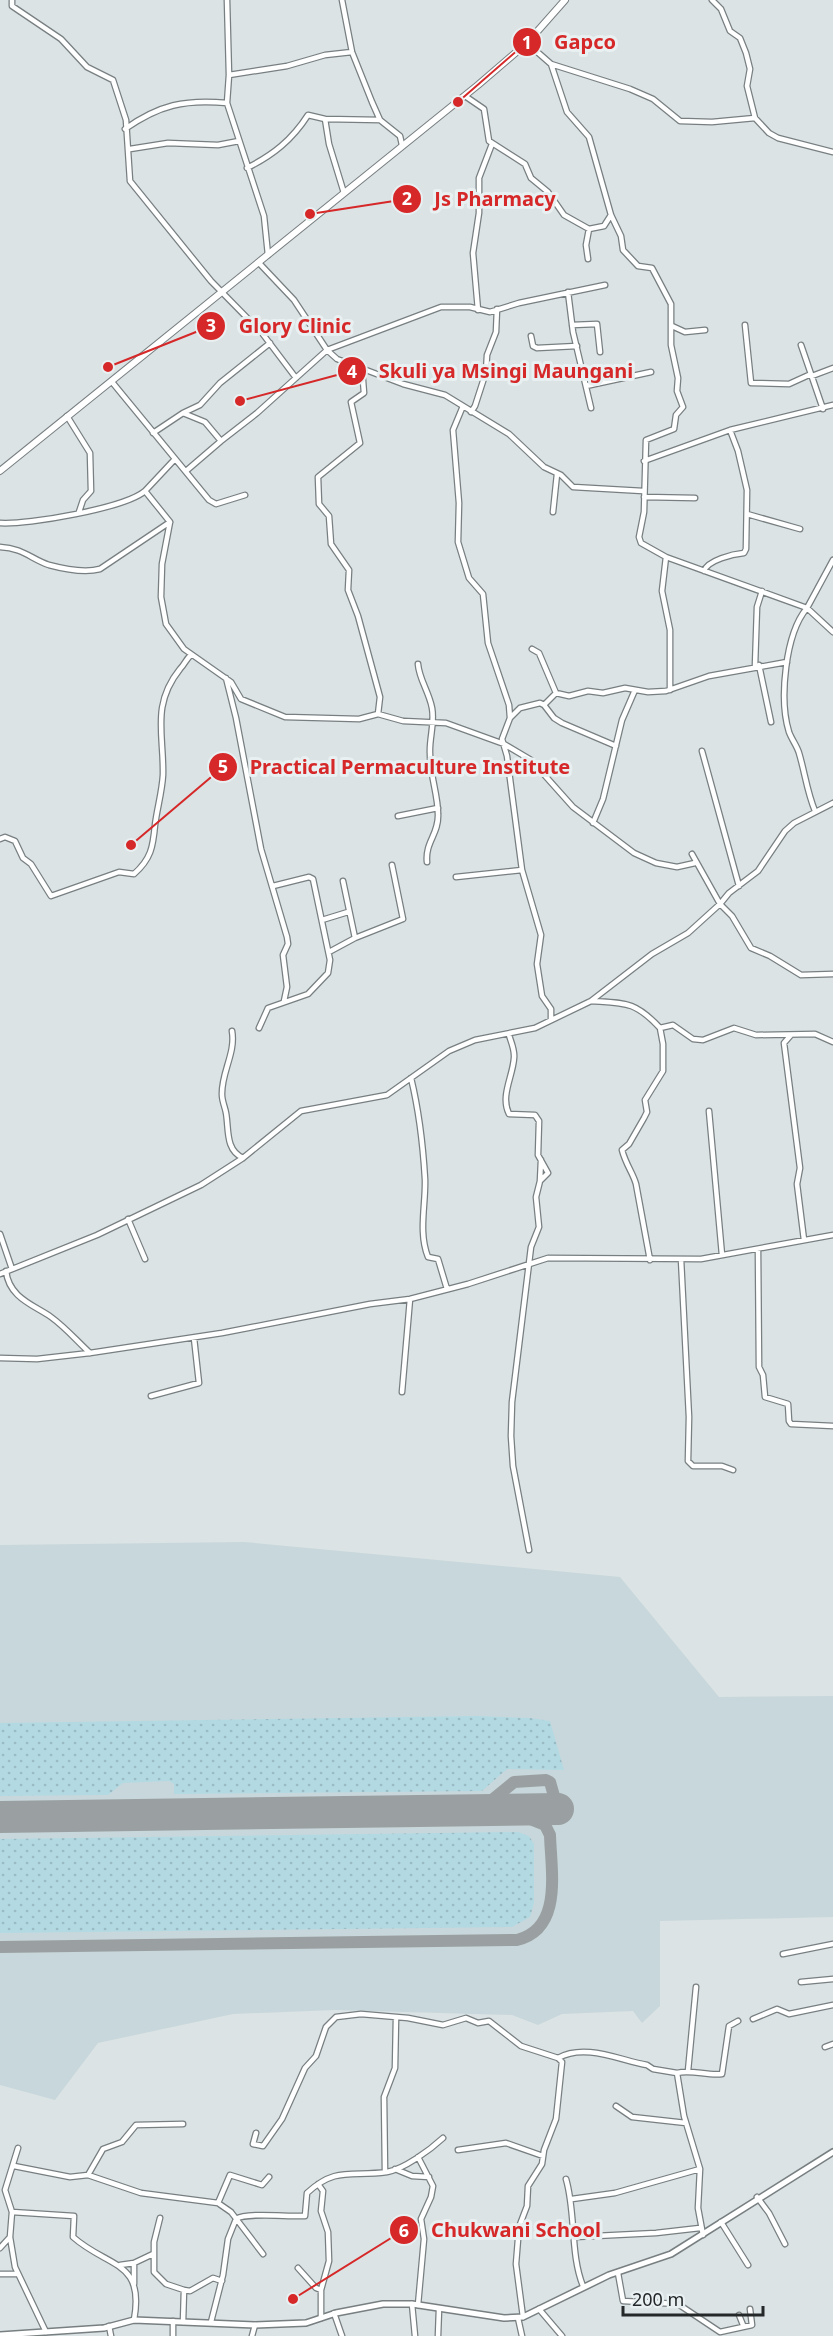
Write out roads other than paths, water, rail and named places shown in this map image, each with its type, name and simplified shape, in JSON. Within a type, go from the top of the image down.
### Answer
[{"type":"main road","points":[[0,471],[259,263],[402,144],[465,96],[527,43],[565,0]]},
{"type":"street","points":[[12,0],[12,6],[61,39],[87,67],[113,80],[124,108],[125,129],[130,149],[130,182],[221,292],[270,343],[296,378]]},
{"type":"street","points":[[227,0],[229,75],[227,103],[264,216],[268,255]]},
{"type":"street","points":[[342,0],[352,52],[380,120],[400,136],[402,144]]},
{"type":"street","points":[[712,0],[721,9],[730,31],[740,38],[746,53],[750,69],[747,86],[755,118],[769,133],[778,138],[833,152]]},
{"type":"street","points":[[527,43],[551,64],[630,89],[653,99],[680,122],[755,118]]},
{"type":"street","points":[[229,75],[287,66],[311,61],[325,55],[352,52]]},
{"type":"street","points":[[551,64],[567,112],[576,125],[589,137],[611,215],[621,236],[622,250],[638,266],[652,268],[671,304],[671,345],[678,378],[677,391],[683,407],[676,415],[674,429],[646,440],[644,517],[639,537],[641,543],[666,557],[807,608],[833,632]]},
{"type":"street","points":[[465,96],[484,109],[489,141],[525,164],[531,178],[548,192],[564,215],[589,229],[604,226],[611,215]]},
{"type":"street","points":[[125,129],[159,108],[204,101],[227,103]]},
{"type":"street","points":[[247,168],[274,154],[292,138],[308,115],[317,115],[325,119],[380,120]]},
{"type":"street","points":[[325,119],[329,144],[344,193]]},
{"type":"street","points":[[130,149],[168,143],[218,145],[239,141]]},
{"type":"street","points":[[478,310],[473,253],[479,213],[479,178],[492,144]]},
{"type":"street","points":[[588,259],[586,245],[589,229]]},
{"type":"street","points":[[259,263],[294,300],[327,350],[337,359],[416,389],[433,391],[463,406],[509,434],[543,467],[557,474],[573,487],[643,491]]},
{"type":"street","points":[[186,471],[257,413],[327,350],[441,307],[496,309],[605,285]]},
{"type":"street","points":[[568,292],[572,325],[591,408]]},
{"type":"street","points":[[471,412],[486,372],[487,355],[496,332],[496,309]]},
{"type":"street","points":[[572,325],[597,324],[600,352]]},
{"type":"street","points":[[745,325],[751,383],[791,383],[833,368]]},
{"type":"street","points":[[672,326],[685,332],[705,330]]},
{"type":"street","points":[[531,336],[533,346],[537,348],[577,346]]},
{"type":"street","points":[[153,433],[175,416],[200,405],[220,383],[270,343]]},
{"type":"street","points":[[801,345],[823,409]]},
{"type":"street","points":[[362,368],[364,393],[351,402],[360,443],[318,477],[316,483],[319,504],[329,516],[331,544],[349,570],[348,590],[358,616],[380,697],[378,714]]},
{"type":"street","points":[[586,386],[651,372]]},
{"type":"street","points":[[112,382],[209,500],[216,504],[245,495]]},
{"type":"street","points":[[644,461],[730,430],[823,409],[831,405],[833,413]]},
{"type":"street","points":[[463,406],[453,436],[456,448],[459,503],[458,542],[469,578],[483,594],[488,643],[509,705],[510,718]]},
{"type":"street","points":[[183,413],[205,422],[221,441]]},
{"type":"street","points":[[67,416],[90,453],[91,491],[83,500],[79,512]]},
{"type":"street","points":[[704,571],[707,565],[745,551],[746,484],[730,430]]},
{"type":"street","points":[[0,523],[19,524],[113,506],[135,499],[175,459]]},
{"type":"street","points":[[553,512],[557,474]]},
{"type":"street","points":[[145,491],[170,522],[162,564],[161,597],[165,624],[174,639],[192,655],[226,678],[241,699],[285,717],[359,718],[378,714],[402,721],[446,723],[467,729],[504,744],[531,760],[565,799],[634,853],[656,863],[677,867],[695,863]]},
{"type":"street","points":[[644,497],[695,498]]},
{"type":"street","points":[[747,514],[800,529]]},
{"type":"street","points":[[0,547],[29,553],[47,564],[90,571],[100,568],[170,522]]},
{"type":"street","points":[[666,557],[662,591],[670,630],[670,690]]},
{"type":"street","points":[[815,811],[799,754],[790,733],[785,698],[787,662],[799,618],[807,608],[833,560]]},
{"type":"street","points":[[762,591],[756,618],[757,666],[771,722]]},
{"type":"street","points":[[532,649],[539,653],[556,693]]},
{"type":"street","points":[[0,839],[5,837],[15,841],[23,858],[31,864],[51,896],[119,872],[135,874],[150,856],[155,839],[163,778],[159,738],[161,706],[175,675],[192,655]]},
{"type":"street","points":[[556,693],[569,696],[588,691],[603,693],[625,688],[670,690],[709,676],[787,662]]},
{"type":"street","points":[[418,664],[429,694],[433,723],[429,752],[433,790],[438,808],[436,834],[426,847],[427,862]]},
{"type":"street","points":[[226,678],[261,849],[288,944],[283,955],[287,987],[284,1001]]},
{"type":"street","points":[[593,823],[603,800],[627,706],[635,690]]},
{"type":"street","points":[[544,705],[556,693]]},
{"type":"street","points":[[551,1019],[551,1009],[542,996],[537,964],[540,935],[522,870],[503,734],[510,718],[520,708],[540,703],[562,723],[616,746]]},
{"type":"street","points":[[702,751],[739,886]]},
{"type":"street","points":[[0,1274],[201,1185],[243,1158],[301,1110],[387,1095],[449,1051],[475,1040],[535,1028],[591,1000],[652,954],[688,933],[758,871],[785,831],[815,811],[833,803]]},
{"type":"street","points":[[398,816],[438,808]]},
{"type":"street","points":[[692,854],[720,904],[732,916],[751,948],[784,963],[801,975],[833,974]]},
{"type":"street","points":[[328,952],[355,938],[403,919],[392,865]]},
{"type":"street","points":[[456,877],[522,870]]},
{"type":"street","points":[[259,1028],[268,1008],[284,1001],[299,999],[321,981],[328,973],[330,960],[313,879],[309,877],[273,886]]},
{"type":"street","points":[[343,881],[355,938]]},
{"type":"street","points":[[322,920],[348,912]]},
{"type":"street","points":[[591,1000],[615,1000],[642,1010],[660,1028],[663,1044],[663,1071],[645,1100],[647,1112],[644,1118],[629,1144],[622,1150],[628,1172],[634,1176],[650,1260]]},
{"type":"street","points":[[660,1028],[673,1025],[693,1039],[703,1040],[726,1029],[734,1028],[756,1035],[815,1034],[833,1042]]},
{"type":"street","points":[[232,1031],[234,1041],[222,1095],[227,1114],[228,1136],[233,1151],[243,1158]]},
{"type":"street","points":[[508,1035],[515,1055],[506,1108],[509,1114],[535,1115],[539,1121],[538,1155],[548,1173],[540,1181]]},
{"type":"street","points":[[791,1035],[784,1043],[800,1166],[797,1184],[802,1206],[804,1240]]},
{"type":"street","points":[[411,1078],[417,1103],[425,1180],[423,1233],[425,1251],[428,1257],[438,1259],[447,1289]]},
{"type":"street","points":[[709,1111],[722,1255]]},
{"type":"street","points":[[529,1550],[513,1466],[512,1401],[531,1247],[538,1227],[535,1212],[541,1160]]},
{"type":"street","points":[[128,1219],[145,1259]]},
{"type":"street","points":[[0,1234],[12,1269]]},
{"type":"street","points":[[0,1358],[37,1359],[90,1353],[194,1338],[370,1304],[410,1299],[548,1258],[681,1259],[722,1255],[833,1235]]},
{"type":"street","points":[[758,1249],[759,1367],[765,1397],[788,1404],[789,1421],[792,1424],[833,1426]]},
{"type":"street","points":[[681,1259],[689,1422],[688,1461],[693,1466],[722,1466],[733,1470]]},
{"type":"street","points":[[6,1271],[10,1284],[23,1300],[50,1316],[90,1353]]},
{"type":"street","points":[[402,1392],[410,1299]]},
{"type":"street","points":[[151,1396],[198,1383],[194,1338]]},
{"type":"street","points":[[783,1954],[833,1944]]},
{"type":"street","points":[[801,1982],[833,1979]]},
{"type":"street","points":[[688,2071],[696,1988]]},
{"type":"street","points":[[753,2019],[777,2009],[789,2014],[833,2005]]},
{"type":"street","points":[[256,2133],[253,2144],[264,2146],[282,2119],[305,2068],[316,2056],[326,2027],[336,2017],[361,2014],[443,2025],[462,2019],[473,2019],[478,2023],[489,2021],[521,2046],[562,2061],[563,2073],[559,2085],[556,2119],[542,2164],[528,2186],[527,2206],[519,2227],[516,2264],[522,2336]]},
{"type":"street","points":[[385,2172],[384,2097],[395,2068],[396,2018]]},
{"type":"street","points":[[558,2058],[567,2052],[590,2051],[647,2064],[653,2069],[677,2073],[688,2071],[712,2075],[722,2074],[729,2026],[738,2021]]},
{"type":"street","points":[[825,2047],[833,2044]]},
{"type":"street","points":[[677,2073],[686,2123],[700,2169],[698,2208],[703,2235]]},
{"type":"street","points":[[616,2106],[632,2117],[686,2123]]},
{"type":"street","points":[[88,2175],[103,2149],[122,2142],[136,2125],[183,2124]]},
{"type":"street","points":[[211,2322],[222,2281],[228,2239],[236,2219],[251,2214],[265,2217],[305,2216],[308,2193],[318,2184],[336,2174],[385,2172],[395,2169],[418,2157],[443,2138]]},
{"type":"street","points":[[458,2150],[506,2143],[543,2156]]},
{"type":"street","points":[[18,2148],[14,2166],[2,2191],[12,2212],[10,2237],[18,2274],[46,2332]]},
{"type":"street","points":[[0,2335],[46,2332],[79,2333],[134,2320],[255,2325],[306,2323],[334,2313],[383,2304],[415,2304],[504,2318],[521,2317],[583,2286],[666,2256],[833,2152]]},
{"type":"street","points":[[415,2336],[415,2304],[424,2239],[421,2219],[433,2190],[418,2157]]},
{"type":"street","points":[[14,2166],[70,2177],[88,2175],[141,2193],[218,2203],[236,2219],[263,2254]]},
{"type":"street","points":[[395,2169],[412,2176],[429,2177]]},
{"type":"street","points":[[572,2199],[615,2193],[700,2169]]},
{"type":"street","points":[[218,2203],[230,2175],[262,2184],[269,2177]]},
{"type":"street","points":[[566,2179],[572,2199],[583,2286]]},
{"type":"street","points":[[318,2184],[323,2191],[321,2211],[327,2224],[329,2254],[321,2290],[321,2318]]},
{"type":"street","points":[[757,2198],[769,2213],[785,2244]]},
{"type":"street","points":[[12,2212],[74,2216],[73,2237],[95,2254],[120,2265],[134,2263],[153,2254]]},
{"type":"street","points":[[160,2218],[153,2254],[154,2272],[166,2284],[190,2291],[213,2278],[222,2281]]},
{"type":"street","points":[[722,2222],[748,2265]]},
{"type":"street","points":[[575,2237],[656,2234],[700,2228]]},
{"type":"street","points":[[0,2248],[10,2237]]},
{"type":"street","points":[[134,2263],[136,2307],[134,2320]]},
{"type":"street","points":[[120,2265],[134,2287]]},
{"type":"street","points":[[298,2268],[316,2288],[321,2290]]},
{"type":"street","points":[[618,2272],[623,2301],[678,2304],[720,2332],[734,2331],[743,2325],[752,2325],[750,2309]]},
{"type":"street","points":[[0,2274],[18,2274]]},
{"type":"street","points":[[183,2322],[184,2290]]},
{"type":"street","points":[[438,2336],[439,2309]]},
{"type":"street","points":[[539,2309],[562,2336]]},
{"type":"street","points":[[334,2313],[342,2336]]},
{"type":"street","points":[[739,2315],[743,2325]]},
{"type":"street","points":[[173,2321],[173,2336]]},
{"type":"street","points":[[252,2336],[255,2325]]},
{"type":"street","points":[[109,2326],[111,2336]]},
{"type":"place","name":"Gapco","points":[[458,102]]},
{"type":"place","name":"Js Pharmacy","points":[[310,214]]},
{"type":"place","name":"Glory Clinic","points":[[108,367]]},
{"type":"place","name":"Skuli ya Msingi Maungani","points":[[240,401]]},
{"type":"place","name":"Practical Permaculture Institute","points":[[131,845]]},
{"type":"place","name":"Chukwani School","points":[[293,2299]]}]
